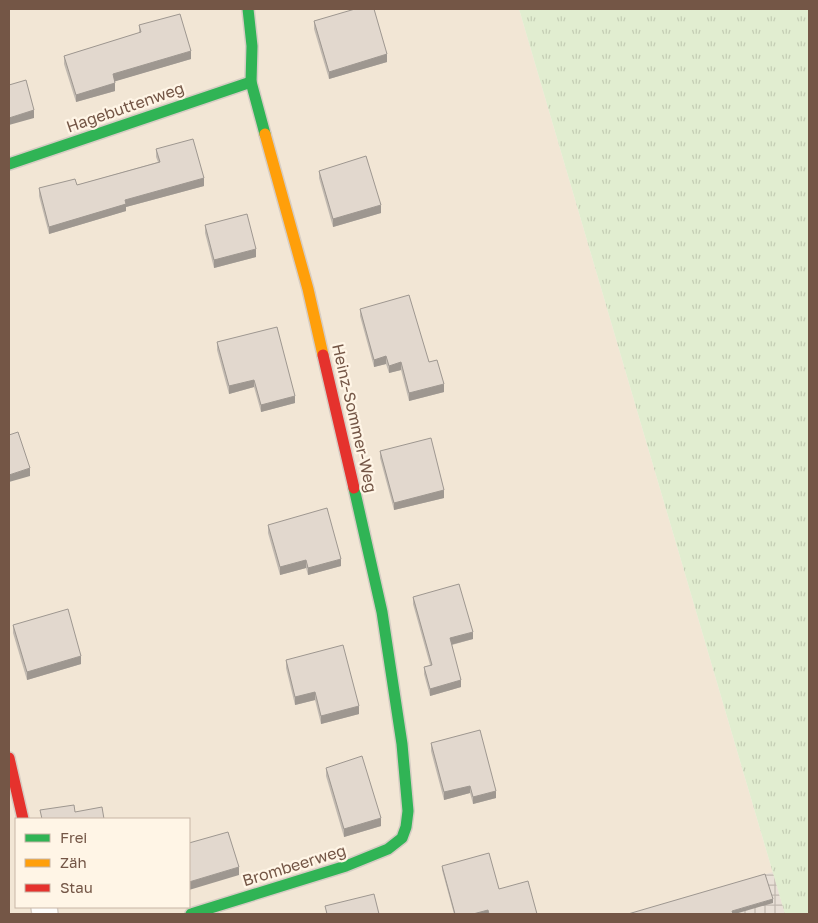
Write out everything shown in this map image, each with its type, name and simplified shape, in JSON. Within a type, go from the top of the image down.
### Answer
[{"type":"street","name":"Heinz-Sommer-Weg","points":[[248,9],[252,46],[251,82],[308,289],[375,580],[393,678],[405,778],[408,811],[406,827],[402,838]]},
{"type":"street","name":"Hagebuttenweg","points":[[9,164],[251,82]]},
{"type":"street","points":[[9,758],[23,818]]},
{"type":"street","name":"Brombeerweg","points":[[191,914],[357,863],[388,849],[402,838]]},
{"type":"shaded area","points":[[9,9],[519,9],[785,914],[9,914]]},
{"type":"shaded area","points":[[773,872],[785,914],[630,914]]},
{"type":"green space","points":[[519,9],[809,9],[809,914],[785,914]]},
{"type":"building","points":[[355,9],[374,9],[387,54],[329,72],[314,21]]},
{"type":"building","points":[[180,14],[191,51],[113,74],[115,83],[76,95],[64,56],[141,32],[139,25]]},
{"type":"building","points":[[26,80],[34,110],[9,118],[9,85]]},
{"type":"building","points":[[193,139],[204,178],[125,200],[126,204],[49,227],[39,188],[75,179],[77,185],[160,162],[156,149]]},
{"type":"building","points":[[366,156],[381,205],[333,219],[319,171]]},
{"type":"building","points":[[247,214],[256,249],[214,260],[205,225]]},
{"type":"building","points":[[409,295],[429,362],[437,360],[444,384],[409,393],[401,362],[389,366],[386,356],[374,360],[360,309]]},
{"type":"building","points":[[277,327],[295,396],[261,405],[254,380],[229,386],[217,342]]},
{"type":"building","points":[[18,432],[30,468],[9,475],[9,435]]},
{"type":"building","points":[[431,438],[444,490],[394,503],[380,451]]},
{"type":"building","points":[[327,508],[341,559],[308,568],[306,560],[280,567],[268,525]]},
{"type":"building","points":[[459,584],[473,632],[450,638],[461,680],[430,689],[424,667],[432,665],[413,597]]},
{"type":"building","points":[[68,609],[81,656],[27,672],[13,625]]},
{"type":"building","points":[[343,645],[359,706],[321,716],[315,692],[295,697],[286,660]]},
{"type":"building","points":[[480,730],[496,791],[473,797],[470,786],[444,792],[431,743]]},
{"type":"building","points":[[362,756],[381,818],[344,829],[326,768]]},
{"type":"building","points":[[74,805],[75,812],[102,807],[104,818],[42,818],[40,810]]},
{"type":"building","points":[[228,832],[239,867],[190,882],[190,843]]},
{"type":"building","points":[[489,853],[499,889],[528,881],[537,914],[489,914],[488,910],[473,914],[455,914],[442,866]]},
{"type":"building","points":[[765,874],[773,899],[732,911],[733,914],[628,914]]},
{"type":"building","points":[[374,894],[379,914],[327,914],[325,906]]},
{"type":"traffic: fast","points":[[248,9],[252,46],[251,82],[265,134]]},
{"type":"traffic: fast","points":[[9,164],[251,82]]},
{"type":"traffic: fast","points":[[191,914],[346,866],[388,849],[402,838],[406,827],[408,811],[402,744],[382,612],[354,488]]},
{"type":"traffic: slow","points":[[265,134],[308,289],[323,355]]},
{"type":"traffic: jam","points":[[323,355],[354,488]]},
{"type":"traffic: jam","points":[[9,758],[23,818]]}]
